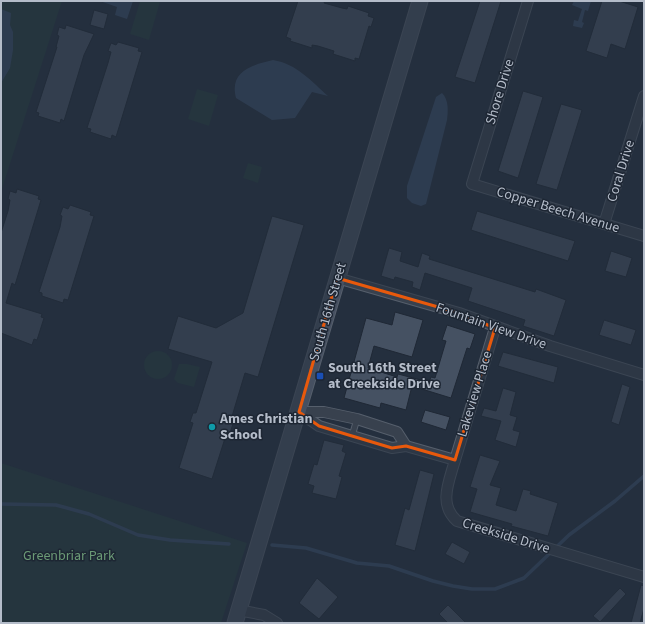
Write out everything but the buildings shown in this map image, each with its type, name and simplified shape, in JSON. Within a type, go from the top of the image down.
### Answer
[{"type":"main road","name":"South 16th Street","points":[[237,616],[299,412],[337,278],[420,1]]},
{"type":"street","name":"Shore Drive","points":[[472,184],[528,1]]},
{"type":"street","name":"Coral Drive","points":[[604,224],[644,96]]},
{"type":"street","name":"Copper Beech Avenue","points":[[472,184],[644,236]]},
{"type":"street","name":"Fountain View Drive","points":[[337,278],[459,313],[495,328],[644,376]]},
{"type":"street","name":"Lakeview Place","points":[[455,460],[495,328]]},
{"type":"street","points":[[299,412],[324,412],[357,419],[397,432],[406,446]]},
{"type":"street","points":[[299,412],[319,426],[392,448],[406,446],[455,460]]},
{"type":"street","name":"Creekside Drive","points":[[455,460],[445,496],[450,515],[457,521],[644,577]]},
{"type":"street","points":[[237,616],[264,615],[277,623]]},
{"type":"lane","points":[[352,436],[357,419]]},
{"type":"highlighted area","points":[[337,278],[459,313],[495,328],[455,460],[406,446],[392,448],[319,426],[299,412]]},
{"type":"green space","points":[[1,1],[62,1],[1,192]]},
{"type":"green space","points":[[140,1],[160,2],[149,40],[130,34]]},
{"type":"green space","points":[[197,89],[218,95],[209,126],[188,119]]},
{"type":"green space","points":[[248,163],[262,167],[258,183],[243,178]]},
{"type":"green space","points":[[158,351],[168,355],[172,365],[168,375],[158,379],[148,375],[144,365],[148,355]]},
{"type":"green space","points":[[179,364],[200,367],[194,387],[178,383],[174,379]]},
{"type":"green space","name":"Greenbriar Park","points":[[1,463],[247,543],[221,623],[1,623]]},
{"type":"water","points":[[100,1],[133,1],[127,19],[115,15],[117,7]]},
{"type":"water","points":[[574,1],[591,1],[588,11],[585,10],[582,28],[573,26],[574,20],[578,21],[582,9],[572,5]]},
{"type":"water","points":[[1,9],[11,13],[10,25],[13,32],[13,50],[10,68],[1,83]]},
{"type":"water","points":[[273,60],[282,62],[296,69],[328,96],[312,92],[295,118],[272,120],[236,98],[236,81],[239,75],[250,67]]},
{"type":"water","points":[[442,93],[447,102],[447,120],[426,204],[421,206],[412,203],[407,198],[407,186],[436,97]]},
{"type":"waterway","points":[[272,545],[306,548],[357,563],[389,566],[453,586],[472,589],[495,589],[524,578],[569,535],[615,501],[644,476]]},
{"type":"waterway","points":[[1,504],[56,505],[89,514],[138,535],[170,540],[229,544]]},
{"type":"place","name":"South 16th Street at Creekside Drive","points":[[320,376]]},
{"type":"place","name":"Ames Christian School","points":[[212,427]]}]
